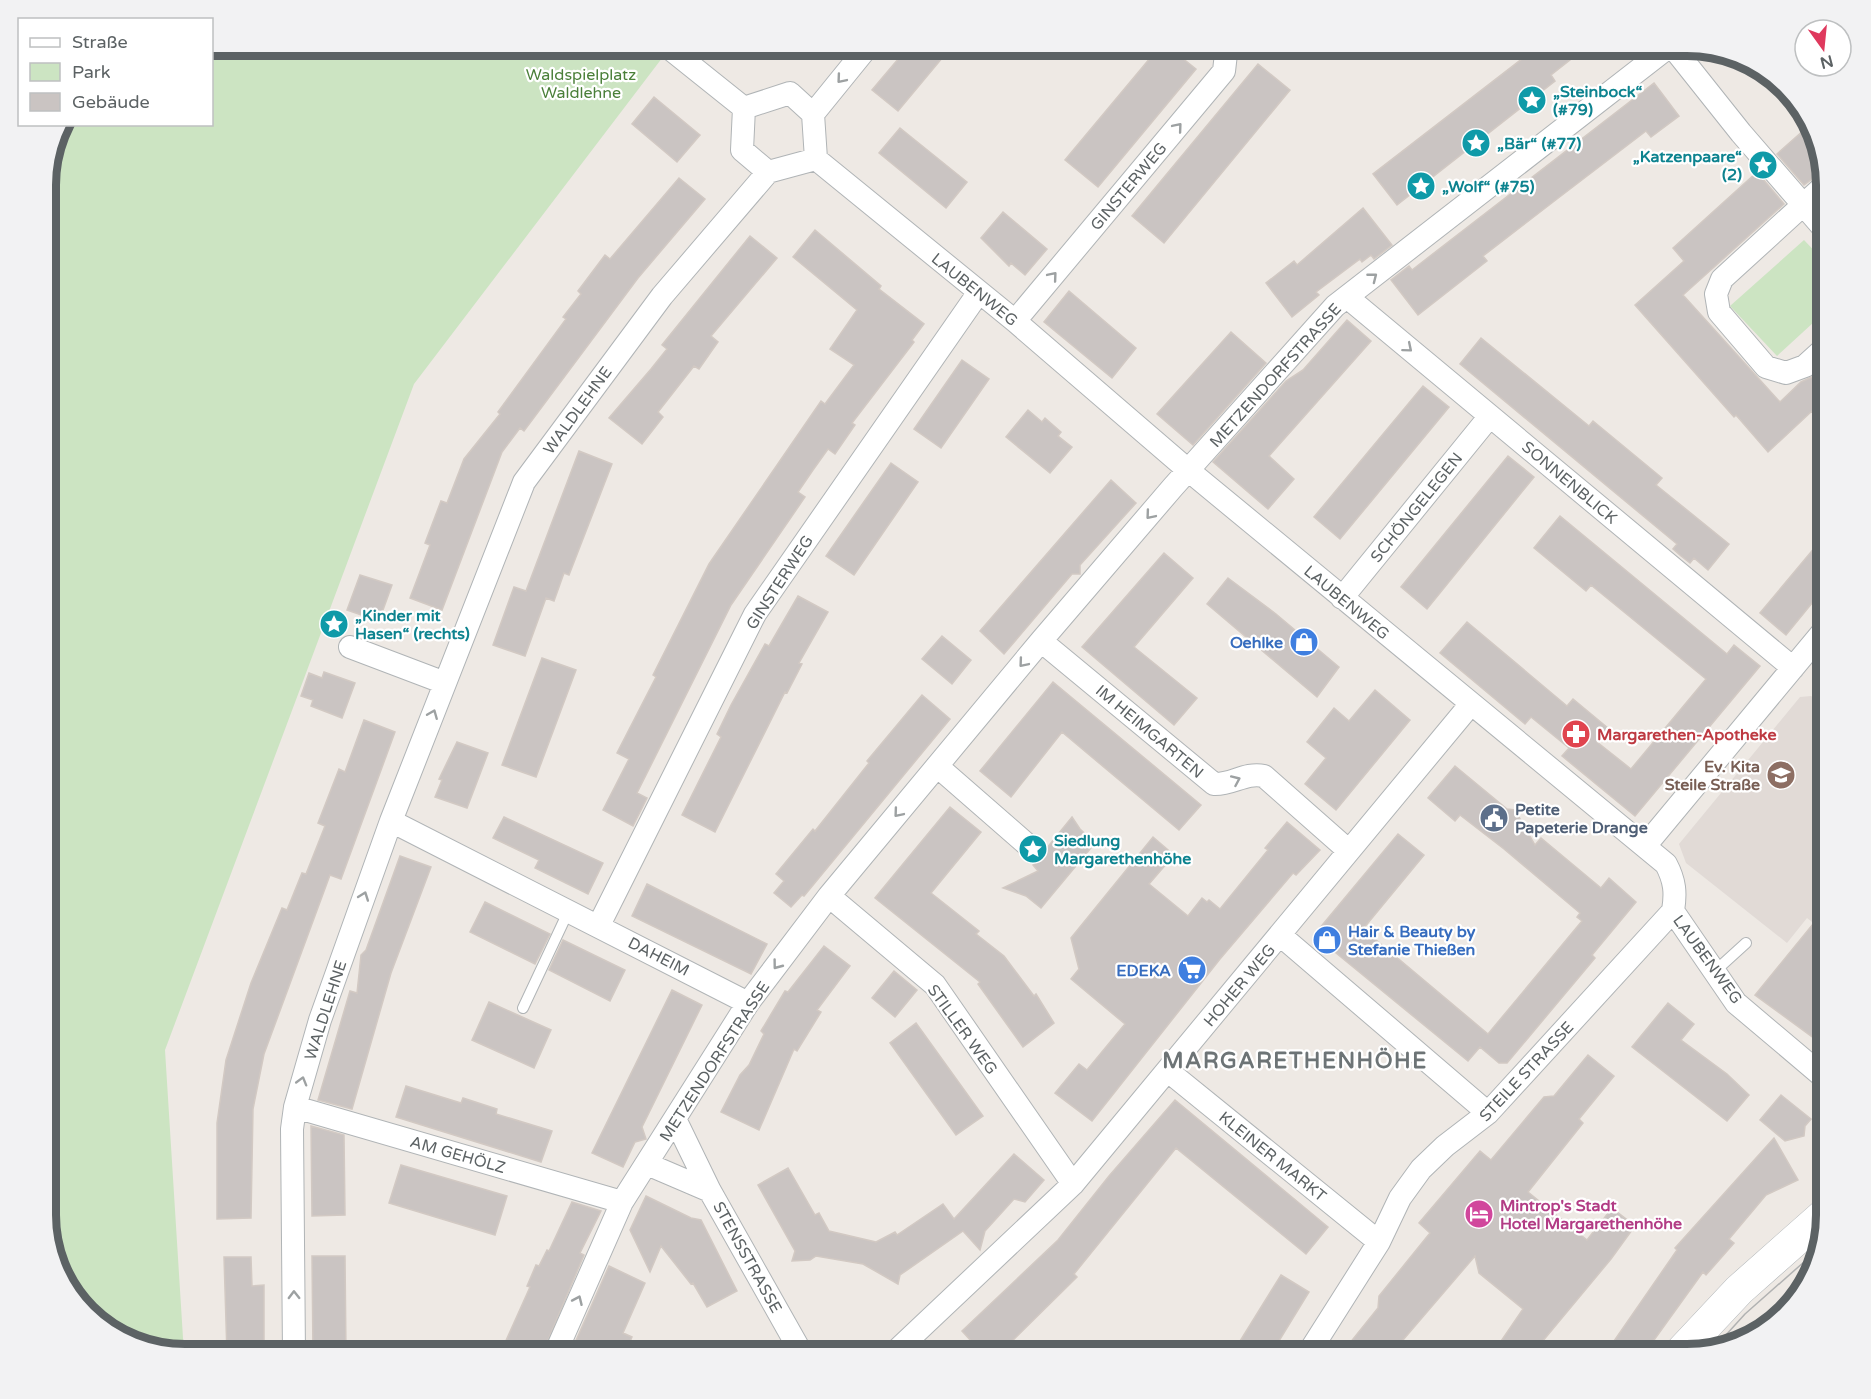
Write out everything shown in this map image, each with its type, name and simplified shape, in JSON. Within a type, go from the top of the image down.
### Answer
[{"type":"street","points":[[679,56],[744,108]]},
{"type":"street","points":[[744,108],[742,150],[768,172],[816,159],[813,114],[860,56]]},
{"type":"street","name":"GINSTERWEG","points":[[1015,321],[1224,71],[1226,56]]},
{"type":"street","name":"METZENDORFSTRASSE","points":[[559,1344],[622,1202],[676,1121],[748,1003],[829,896],[1041,641],[1324,317],[1657,56]]},
{"type":"street","points":[[1680,56],[1741,133],[1816,219]]},
{"type":"street","points":[[744,108],[790,93],[813,114]]},
{"type":"street","name":"LAUBENWEG","points":[[816,159],[1015,321],[1188,470],[1470,705],[1666,864],[1673,878],[1676,895],[1672,912],[1713,973],[1736,1003],[1816,1071]]},
{"type":"street","name":"WALDLEHNE","points":[[294,1344],[292,1129],[294,1107],[320,1020],[391,821],[524,482],[662,296],[768,172]]},
{"type":"street","points":[[1816,193],[1722,279],[1716,294],[1716,304],[1727,324],[1766,367],[1786,373],[1805,366],[1816,356]]},
{"type":"street","name":"GINSTERWEG","points":[[599,925],[755,614],[979,292]]},
{"type":"street","name":"SONNENBLICK","points":[[1347,297],[1793,668]]},
{"type":"street","name":"SCHÖNGELEGEN","points":[[1342,598],[1490,416]]},
{"type":"street","points":[[1645,846],[1816,640]]},
{"type":"street","name":"IM HEIMGARTEN","points":[[1041,641],[1214,784],[1226,785],[1252,774],[1264,777],[1349,851]]},
{"type":"street","points":[[350,647],[445,683]]},
{"type":"street","name":"HOHER WEG","points":[[904,1344],[1073,1184],[1470,705]]},
{"type":"street","points":[[937,766],[1031,848]]},
{"type":"street","name":"DAHEIM","points":[[391,821],[599,925],[748,1003]]},
{"type":"street","name":"STILLER WEG","points":[[829,896],[935,985],[1073,1184]]},
{"type":"street","name":"STEILE STRASSE","points":[[1316,1344],[1379,1242],[1400,1198],[1421,1169],[1445,1146],[1488,1113],[1672,912]]},
{"type":"street","points":[[1280,935],[1488,1113]]},
{"type":"street","name":"KLEINER MARKT","points":[[1168,1071],[1379,1242]]},
{"type":"street","name":"AM GEHÖLZ","points":[[294,1107],[622,1202]]},
{"type":"street","name":"STENSSTRASSE","points":[[676,1121],[710,1191],[796,1344]]},
{"type":"street","name":"STENSSTRASSE","points":[[647,1164],[710,1191]]},
{"type":"street","points":[[1689,1344],[1739,1290],[1815,1223]]},
{"type":"lane","points":[[523,1008],[569,910]]},
{"type":"lane","points":[[1713,973],[1746,943]]},
{"type":"shaded area","name":"Ev. Kita Steile Straße","points":[[1811,696],[1816,699],[1816,925],[1807,918],[1787,943],[1686,863],[1679,844],[1800,697]]},
{"type":"green space","name":"Waldspielplatz Waldlehne","points":[[213,56],[664,56],[414,384],[165,1050],[183,1344],[143,1337],[113,1322],[93,1306],[77,1286],[65,1264],[56,1223],[56,176],[65,135],[70,126],[213,126]]},
{"type":"green space","points":[[1804,240],[1816,253],[1816,320],[1777,356],[1730,306]]},
{"type":"building","points":[[901,56],[944,56],[898,111],[872,90]]},
{"type":"building","points":[[1152,56],[1180,56],[1196,69],[1098,187],[1065,160]]},
{"type":"building","points":[[1526,56],[1575,56],[1551,75],[1555,81],[1397,205],[1373,174]]},
{"type":"building","points":[[1258,64],[1290,90],[1164,243],[1132,216]]},
{"type":"building","points":[[1654,83],[1679,116],[1651,137],[1646,131],[1483,256],[1487,261],[1418,315],[1391,280],[1409,266],[1412,270]]},
{"type":"building","points":[[654,97],[700,135],[677,162],[632,124]]},
{"type":"building","points":[[900,128],[967,182],[946,208],[879,153]]},
{"type":"building","points":[[1804,131],[1809,143],[1815,177],[1804,185],[1777,154]]},
{"type":"building","points":[[1757,172],[1784,204],[1683,295],[1780,402],[1801,382],[1816,374],[1816,416],[1812,411],[1768,452],[1635,305],[1684,261],[1673,248]]},
{"type":"building","points":[[679,178],[705,199],[638,278],[524,431],[520,428],[502,452],[442,610],[410,598],[430,545],[425,543],[441,501],[447,503],[464,459],[500,414],[498,412],[566,319],[563,317],[581,294],[578,291],[605,255],[610,259]]},
{"type":"building","points":[[1363,208],[1392,245],[1374,259],[1371,255],[1362,262],[1360,259],[1316,292],[1319,295],[1292,317],[1266,283],[1294,261],[1297,265]]},
{"type":"building","points":[[1003,212],[1047,249],[1025,275],[1011,263],[1009,266],[981,238]]},
{"type":"building","points":[[815,230],[881,286],[879,289],[924,324],[912,340],[914,342],[852,423],[855,425],[835,454],[828,449],[813,470],[798,492],[805,497],[731,605],[637,793],[647,798],[633,826],[603,810],[629,759],[617,753],[656,677],[653,675],[709,564],[821,401],[825,404],[854,365],[830,349],[857,310],[793,257]]},
{"type":"building","points":[[750,236],[777,258],[711,336],[718,342],[699,369],[694,366],[658,412],[663,417],[642,444],[609,418],[667,349],[662,345]]},
{"type":"building","points":[[1069,291],[1136,348],[1112,378],[1044,322]]},
{"type":"building","points":[[1347,320],[1371,341],[1269,456],[1294,479],[1268,509],[1213,462],[1286,381],[1303,370]]},
{"type":"building","points":[[1231,332],[1266,363],[1193,445],[1157,414]]},
{"type":"building","points":[[1481,338],[1589,426],[1593,421],[1662,478],[1656,485],[1729,544],[1708,570],[1694,558],[1690,563],[1681,556],[1673,549],[1677,544],[1460,364]]},
{"type":"building","points":[[962,360],[989,379],[941,448],[914,429]]},
{"type":"building","points":[[1423,386],[1449,407],[1340,539],[1314,517]]},
{"type":"building","points":[[1028,410],[1042,422],[1045,418],[1061,432],[1058,436],[1072,447],[1050,473],[1006,437]]},
{"type":"building","points":[[579,451],[612,464],[569,575],[564,573],[554,601],[546,598],[525,656],[493,645],[514,587],[526,591]]},
{"type":"building","points":[[1508,456],[1534,477],[1427,609],[1401,587]]},
{"type":"building","points":[[891,463],[918,482],[854,575],[826,556]]},
{"type":"building","points":[[1111,480],[1136,503],[1080,565],[1080,574],[1072,574],[1004,654],[980,631]]},
{"type":"building","points":[[1560,516],[1727,654],[1734,645],[1760,666],[1635,816],[1562,756],[1569,748],[1531,717],[1525,724],[1440,653],[1467,622],[1567,706],[1573,699],[1608,728],[1597,742],[1631,769],[1706,679],[1591,585],[1586,591],[1534,548]]},
{"type":"building","points":[[1816,546],[1816,598],[1786,635],[1760,613]]},
{"type":"building","points":[[1164,553],[1193,578],[1134,647],[1197,698],[1174,725],[1082,647]]},
{"type":"building","points":[[360,575],[392,585],[379,621],[347,610]]},
{"type":"building","points":[[1228,578],[1276,614],[1339,667],[1317,697],[1207,604]]},
{"type":"building","points":[[798,596],[828,612],[799,663],[802,664],[787,693],[785,692],[715,832],[682,815],[721,737],[717,734],[731,705],[765,644],[769,646]]},
{"type":"building","points":[[942,636],[971,660],[952,684],[922,659]]},
{"type":"building","points":[[542,658],[576,670],[536,777],[502,765]]},
{"type":"building","points":[[324,672],[355,683],[342,718],[311,706],[313,700],[301,696],[309,673],[322,678]]},
{"type":"building","points":[[1053,682],[1201,805],[1179,830],[1062,732],[1011,797],[980,771]]},
{"type":"building","points":[[1375,690],[1410,720],[1336,810],[1305,784],[1326,758],[1307,742],[1334,708],[1349,721]]},
{"type":"building","points":[[922,695],[950,719],[804,896],[802,895],[791,907],[774,893],[784,881],[776,874],[813,829],[815,831],[869,763],[867,761]]},
{"type":"building","points":[[364,720],[395,732],[341,879],[330,875],[264,1054],[253,1109],[251,1218],[217,1219],[217,1123],[226,1060],[251,983],[282,908],[287,910],[302,873],[306,874],[325,826],[318,823],[339,769],[345,772]]},
{"type":"building","points":[[457,742],[488,753],[467,808],[435,797],[442,780],[439,779]]},
{"type":"building","points":[[1455,766],[1507,809],[1515,810],[1535,845],[1541,838],[1601,888],[1609,878],[1636,902],[1592,955],[1595,958],[1507,1063],[1499,1063],[1480,1047],[1468,1061],[1314,935],[1398,834],[1424,855],[1363,929],[1488,1034],[1582,921],[1577,917],[1580,913],[1504,849],[1460,815],[1455,821],[1428,798]]},
{"type":"building","points":[[950,807],[981,832],[931,893],[979,931],[976,934],[1004,956],[1034,996],[1036,994],[1054,1023],[1023,1047],[978,984],[980,982],[875,898]]},
{"type":"building","points":[[504,817],[603,863],[588,894],[535,868],[539,860],[493,838]]},
{"type":"building","points":[[1072,817],[1080,829],[1095,843],[1041,908],[1026,896],[1003,888],[1038,871],[1033,865]]},
{"type":"building","points":[[1287,822],[1320,850],[1296,875],[1293,873],[1220,959],[1092,1121],[1055,1093],[1079,1064],[1087,1070],[1125,1024],[1071,979],[1079,969],[1071,938],[1153,837],[1174,855],[1149,884],[1188,916],[1202,898],[1207,902],[1209,900],[1220,909],[1268,850],[1265,848]]},
{"type":"building","points":[[400,856],[431,867],[391,973],[352,1109],[318,1100],[350,991],[357,993],[361,955],[366,950]]},
{"type":"building","points":[[647,884],[767,944],[751,974],[632,916]]},
{"type":"building","points":[[485,902],[550,934],[535,964],[470,932]]},
{"type":"building","points":[[1816,920],[1816,1040],[1755,995]]},
{"type":"building","points":[[563,940],[625,970],[610,1001],[549,970]]},
{"type":"building","points":[[824,946],[850,966],[817,1010],[821,1012],[797,1051],[794,1049],[759,1130],[721,1112],[740,1075],[749,1065],[764,1034],[761,1031],[785,991],[788,992]]},
{"type":"building","points":[[894,971],[917,990],[895,1017],[872,998]]},
{"type":"building","points":[[672,990],[702,1005],[642,1127],[646,1139],[635,1142],[623,1167],[592,1153]]},
{"type":"building","points":[[489,1002],[551,1030],[534,1068],[472,1040]]},
{"type":"building","points":[[1668,1003],[1694,1024],[1681,1040],[1727,1074],[1749,1095],[1727,1121],[1632,1047]]},
{"type":"building","points":[[916,1023],[983,1116],[956,1135],[890,1043]]},
{"type":"building","points":[[1588,1055],[1614,1076],[1579,1119],[1583,1123],[1528,1192],[1587,1240],[1612,1208],[1635,1226],[1611,1259],[1540,1344],[1499,1344],[1523,1309],[1479,1273],[1475,1256],[1400,1344],[1349,1344],[1378,1308],[1379,1296],[1430,1233],[1419,1223],[1480,1151],[1491,1160],[1544,1097],[1554,1096]]},
{"type":"building","points":[[406,1086],[461,1103],[463,1098],[497,1109],[496,1114],[552,1131],[541,1162],[396,1117]]},
{"type":"building","points":[[1781,1095],[1811,1119],[1805,1126],[1804,1136],[1785,1141],[1760,1120]]},
{"type":"building","points":[[1175,1100],[1328,1227],[1306,1254],[1176,1148],[1074,1274],[1077,1277],[1009,1344],[974,1344],[962,1331],[1058,1240],[1109,1176]]},
{"type":"building","points":[[311,1126],[344,1135],[345,1215],[312,1216]]},
{"type":"building","points":[[1774,1138],[1798,1180],[1766,1195],[1729,1239],[1734,1243],[1706,1275],[1703,1272],[1651,1344],[1612,1344],[1677,1250],[1675,1248]]},
{"type":"building","points":[[1014,1154],[1044,1180],[1025,1202],[1014,1199],[985,1231],[980,1250],[963,1231],[900,1275],[898,1284],[863,1264],[816,1256],[810,1260],[792,1261],[795,1251],[758,1185],[788,1168],[815,1215],[819,1213],[829,1231],[876,1242],[895,1232],[897,1235],[943,1204],[954,1219]]},
{"type":"building","points":[[401,1165],[507,1196],[495,1235],[389,1203]]},
{"type":"building","points":[[646,1196],[691,1218],[701,1220],[737,1291],[707,1307],[693,1283],[691,1284],[661,1246],[650,1272],[630,1230]]},
{"type":"building","points":[[572,1202],[601,1211],[580,1253],[584,1255],[546,1344],[504,1344],[530,1287],[527,1286],[536,1265],[539,1266],[547,1250],[549,1251]]},
{"type":"building","points":[[312,1256],[345,1256],[346,1344],[313,1344]]},
{"type":"building","points":[[224,1257],[251,1257],[252,1286],[264,1285],[264,1344],[227,1344]]},
{"type":"building","points":[[609,1266],[645,1283],[623,1333],[632,1337],[629,1344],[574,1344]]},
{"type":"building","points":[[1281,1275],[1309,1292],[1277,1344],[1238,1344]]},
{"type":"tram line","points":[[1723,1338],[1745,1314],[1808,1258]]},
{"type":"place","name":"„Steinbock“ (#79)","points":[[1532,100]]},
{"type":"place","name":"„Bär“ (#77)","points":[[1476,143]]},
{"type":"place","name":"„Katzenpaare“ (2)","points":[[1763,165]]},
{"type":"place","name":"„Wolf“ (#75)","points":[[1421,186]]},
{"type":"place","name":"„Kinder mit Hasen“ (rechts)","points":[[334,624]]},
{"type":"place","name":"Oehlke","points":[[1304,642]]},
{"type":"place","name":"Margarethen-Apotheke","points":[[1576,734]]},
{"type":"place","name":"Ev. Kita Steile Straße","points":[[1781,775]]},
{"type":"place","name":"Petite Papeterie Drange","points":[[1494,818]]},
{"type":"place","name":"Siedlung Margarethenhöhe","points":[[1033,849]]},
{"type":"place","name":"Hair & Beauty by Stefanie Thießen","points":[[1327,940]]},
{"type":"place","name":"EDEKA","points":[[1192,970]]},
{"type":"place","name":"Mintrop's Stadt Hotel Margarethenhöhe","points":[[1479,1214]]},
{"type":"district","name":"MARGARETHENHÖHE","points":[[1295,1060]]}]
